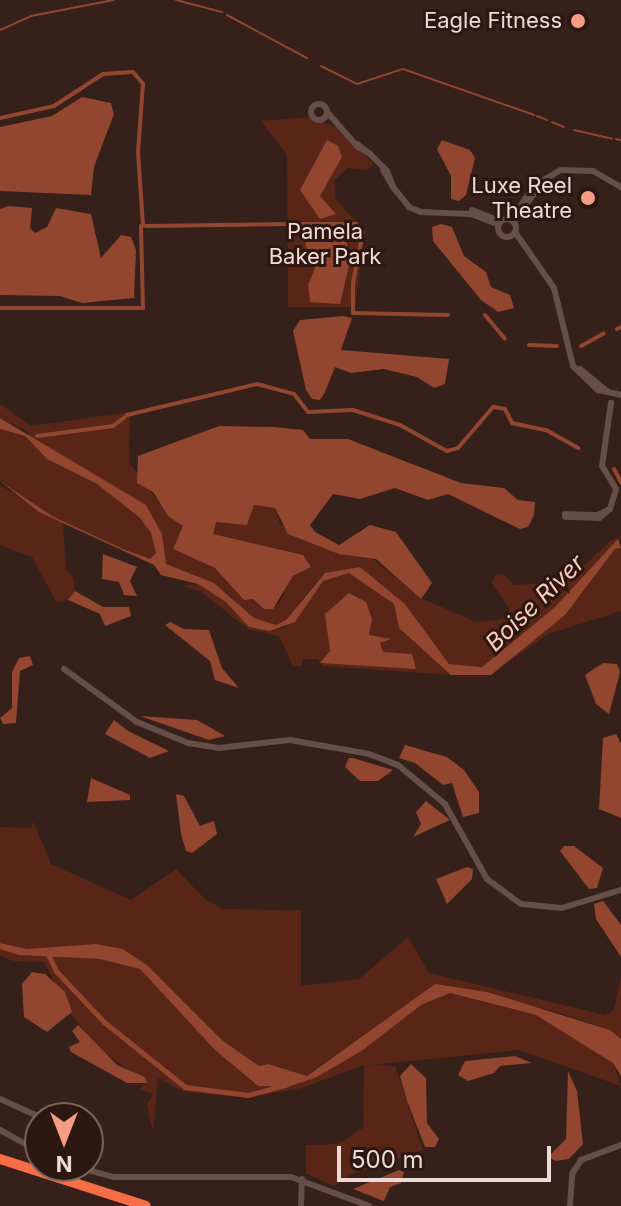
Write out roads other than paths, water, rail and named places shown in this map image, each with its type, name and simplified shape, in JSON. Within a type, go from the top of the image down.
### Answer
[{"type":"highway","points":[[0,1159],[146,1206]]},
{"type":"street","points":[[342,129],[313,117],[313,107],[322,104],[342,129],[370,154],[409,207],[433,214],[471,210],[500,223],[512,222]]},
{"type":"street","points":[[321,120],[327,112]]},
{"type":"street","points":[[619,392],[607,391],[580,376],[569,353],[554,288],[531,250],[513,234],[512,222],[537,189],[563,173],[595,175],[621,189]]},
{"type":"street","points":[[500,223],[501,235],[513,234]]},
{"type":"street","points":[[565,515],[590,517],[615,505],[614,483],[602,466],[611,403]]},
{"type":"street","points":[[64,669],[137,722],[188,743],[219,748],[290,740],[369,754],[398,765],[445,804],[491,884],[521,904],[558,909],[621,892]]},
{"type":"street","points":[[0,1101],[24,1112]]},
{"type":"street","points":[[0,1130],[24,1143]]},
{"type":"street","points":[[570,1206],[577,1164],[590,1153],[618,1147]]},
{"type":"street","points":[[104,1176],[302,1179],[369,1206]]},
{"type":"street","points":[[301,1206],[302,1179]]},
{"type":"waterway","points":[[0,30],[31,16],[113,0]]},
{"type":"waterway","points":[[176,0],[222,12]]},
{"type":"waterway","points":[[227,15],[307,58]]},
{"type":"waterway","points":[[321,66],[357,84],[403,69],[534,115]]},
{"type":"waterway","points":[[0,118],[54,106],[103,74],[133,72],[143,84],[138,152],[143,226]]},
{"type":"waterway","points":[[537,116],[547,120]]},
{"type":"waterway","points":[[552,122],[564,127]]},
{"type":"waterway","points":[[574,130],[612,139]]},
{"type":"waterway","points":[[616,139],[621,140]]},
{"type":"waterway","points":[[146,226],[290,224]]},
{"type":"waterway","points":[[293,224],[356,224],[363,232],[353,283],[353,313],[448,315]]},
{"type":"waterway","points":[[0,308],[143,308],[141,226]]},
{"type":"waterway","points":[[485,315],[505,339]]},
{"type":"waterway","points":[[617,329],[621,327]]},
{"type":"waterway","points":[[581,346],[604,333]]},
{"type":"waterway","points":[[529,345],[557,346]]},
{"type":"waterway","points":[[127,415],[257,384],[294,394],[308,412],[353,410],[400,425],[447,451],[458,448],[493,407],[505,409],[512,423],[546,430],[578,448]]},
{"type":"waterway","points":[[37,436],[113,426],[125,417]]},
{"type":"waterway","points":[[614,469],[621,482]]},
{"type":"waterway","points":[[47,952],[56,971],[104,1022],[185,1087],[248,1095],[286,1085]]},
{"type":"place","name":"Eagle Fitness","points":[[578,21]]},
{"type":"place","name":"Luxe Reel Theatre","points":[[588,198]]},
{"type":"park label","name":"Pamela Baker Park","points":[[325,244]]},
{"type":"water label","name":"Boise River","points":[[535,603]]}]
